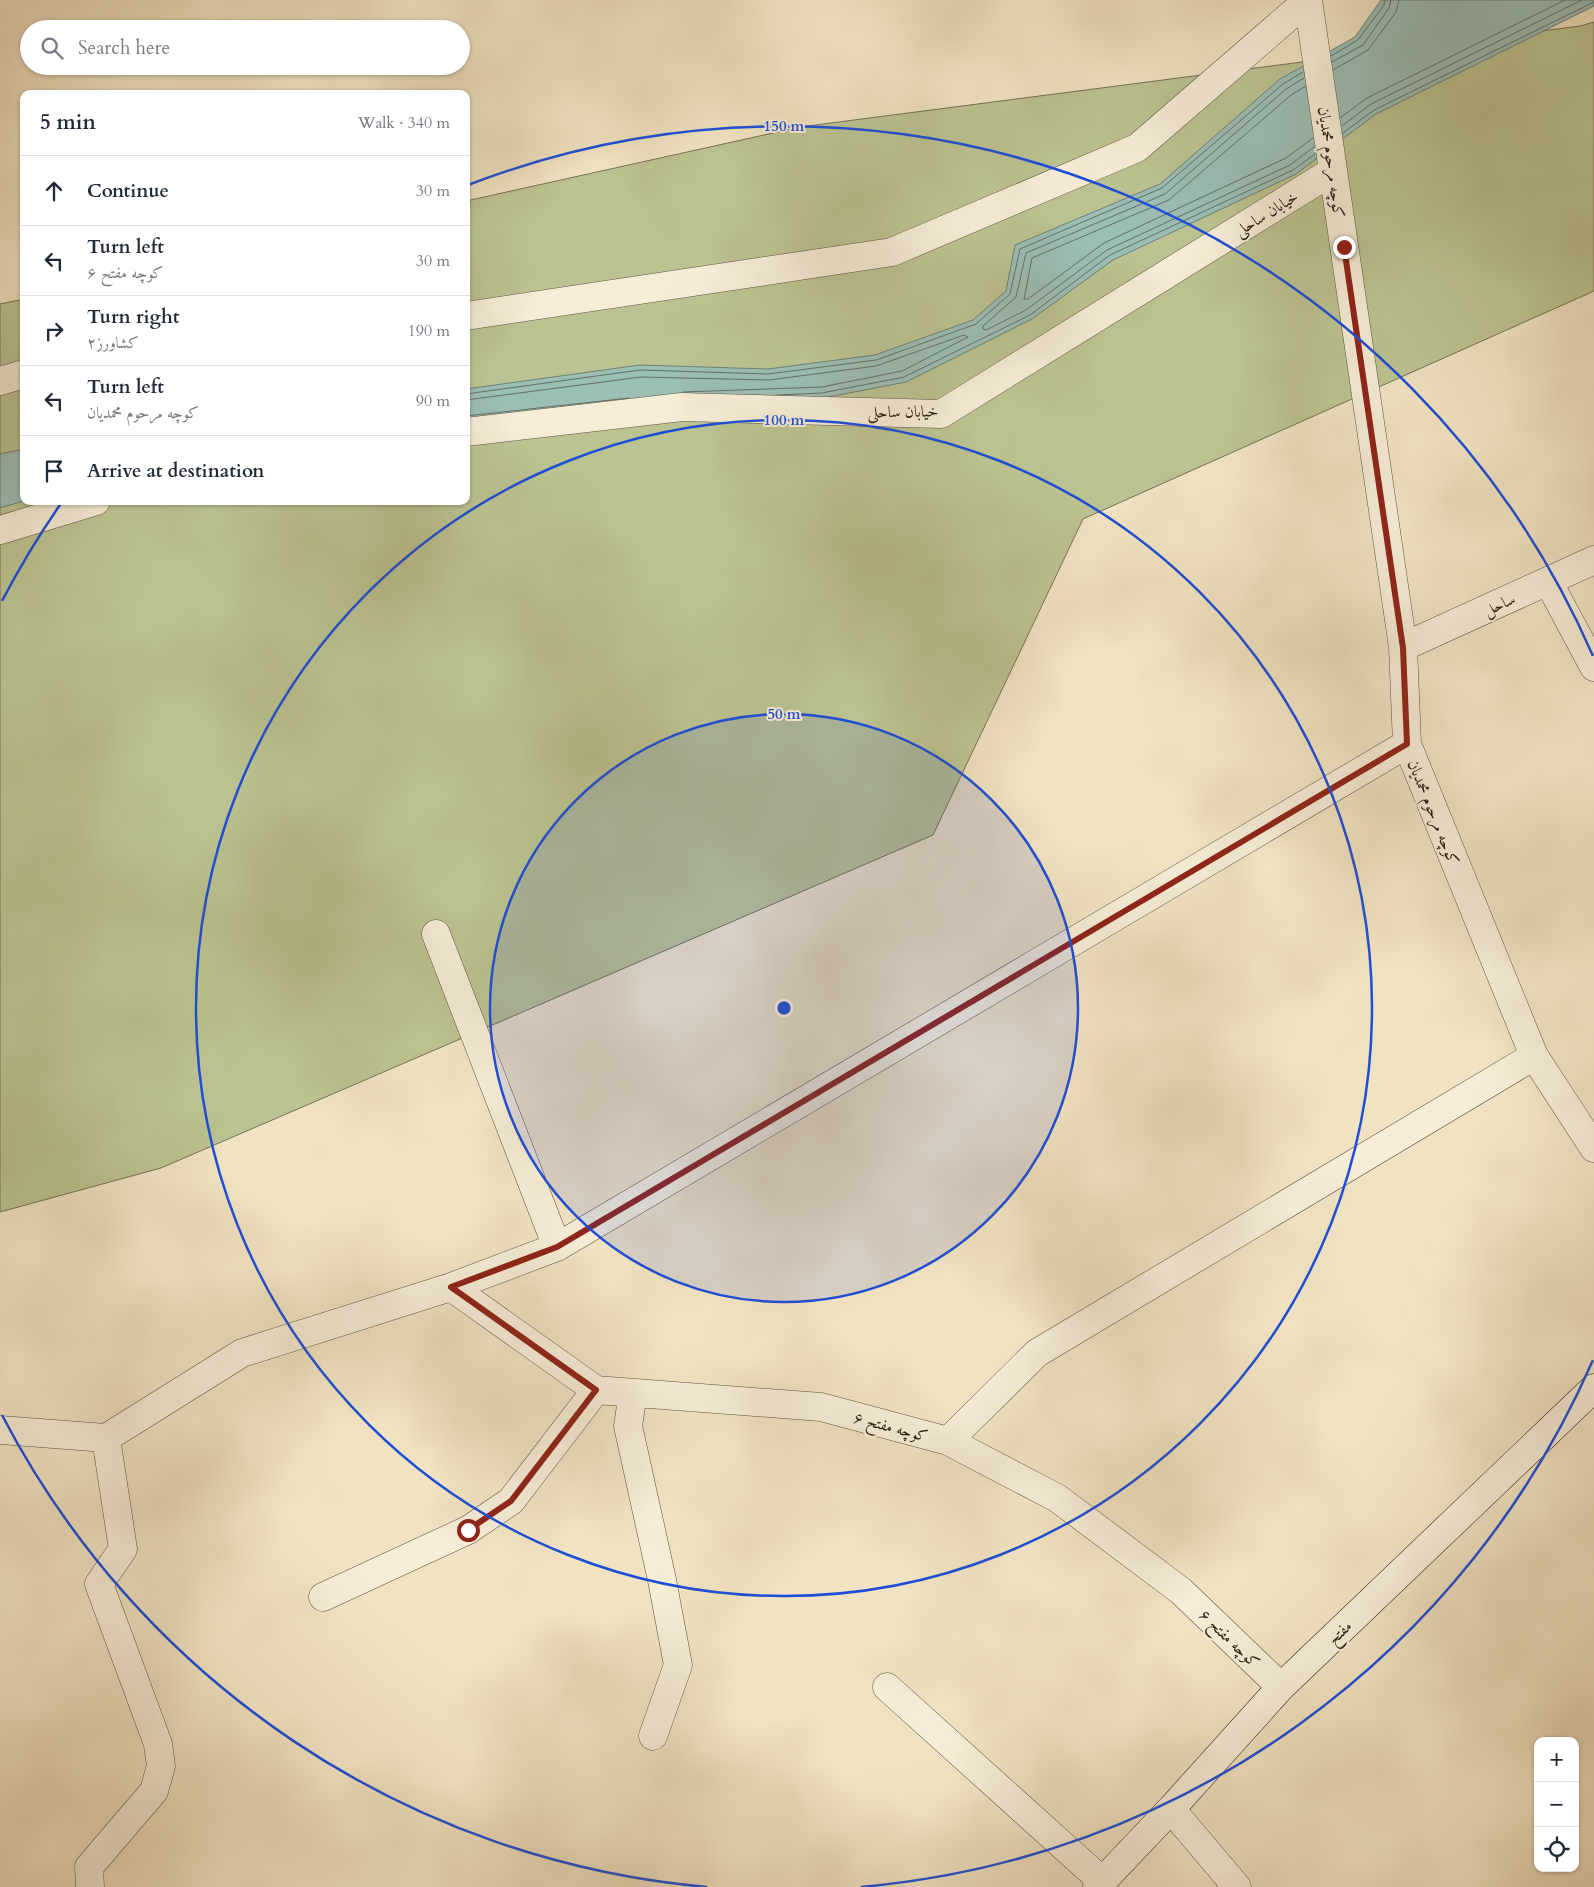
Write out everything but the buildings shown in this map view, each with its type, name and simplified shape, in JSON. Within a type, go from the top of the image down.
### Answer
[{"type":"street","name":"کوچه مرحوم محمدیان","points":[[1308,0],[1403,648],[1407,744],[1534,1056],[1594,1148]]},
{"type":"street","points":[[470,315],[892,252],[1137,148],[1308,0]]},
{"type":"street","name":"خیابان ساحلی","points":[[470,432],[682,407],[941,414],[1333,171]]},
{"type":"street","points":[[0,381],[20,375]]},
{"type":"street","points":[[0,530],[83,505]]},
{"type":"street","name":"ساحل","points":[[1403,648],[1594,560]]},
{"type":"street","points":[[1548,581],[1594,667]]},
{"type":"street","points":[[0,1430],[106,1438],[242,1353],[451,1287],[557,1247],[1407,744]]},
{"type":"street","points":[[436,934],[557,1247]]},
{"type":"street","points":[[948,1441],[1037,1353],[1534,1056]]},
{"type":"street","points":[[323,1597],[468,1530],[511,1501],[596,1390],[451,1287]]},
{"type":"street","name":"مفتح","points":[[1100,1884],[1171,1809],[1281,1687],[1594,1388]]},
{"type":"street","name":"کوچه مفتح ۶","points":[[596,1390],[821,1408],[948,1441],[1057,1498],[1181,1591],[1281,1687]]},
{"type":"street","points":[[633,1393],[628,1426],[662,1580],[678,1665],[654,1736]]},
{"type":"street","points":[[90,1887],[89,1867],[154,1790],[162,1766],[158,1744],[99,1584],[123,1549],[106,1438]]},
{"type":"street","points":[[887,1687],[1100,1884]]},
{"type":"street","points":[[1171,1809],[1237,1887]]},
{"type":"green space","points":[[1594,22],[1594,291],[1083,519],[933,835],[161,1168],[0,1212],[0,304],[20,300],[20,505],[470,505],[470,200],[800,127],[1580,26]]},
{"type":"water","points":[[1381,0],[1594,0],[1594,6],[1376,114],[1296,174],[1113,260],[1032,319],[906,382],[823,398],[470,427],[470,388],[640,365],[768,369],[875,355],[973,320],[1006,291],[1015,245],[1160,184],[1280,79],[1355,37]]},
{"type":"water","points":[[20,450],[20,502],[0,508],[0,454]]},
{"type":"route","points":[[468,1530],[511,1501],[596,1390],[451,1287],[557,1247],[1407,744],[1403,648],[1344,247]]}]
